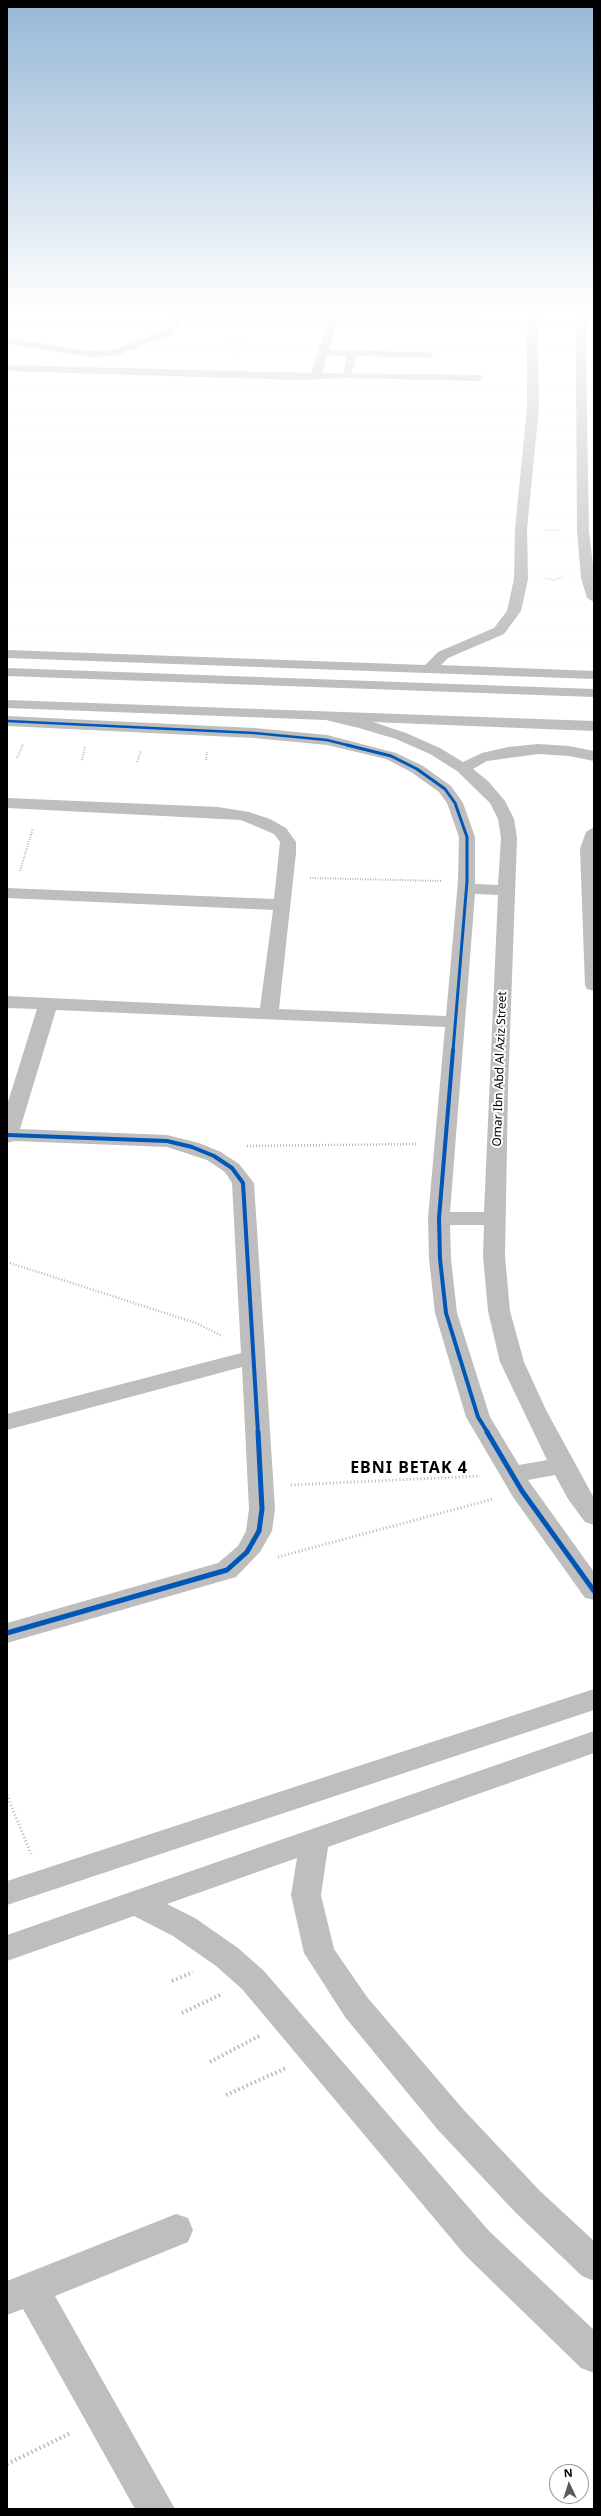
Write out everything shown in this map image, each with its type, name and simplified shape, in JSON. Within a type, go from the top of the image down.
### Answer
[{"type":"street","points":[[430,669],[443,655],[486,638],[499,631],[514,611],[521,579],[521,529],[531,426]]},
{"type":"street","points":[[582,426],[583,531],[588,578],[594,598]]},
{"type":"street","points":[[582,436],[594,442]]},
{"type":"street","points":[[582,498],[594,489]]},
{"type":"street","points":[[7,654],[594,675]]},
{"type":"street","points":[[7,672],[594,694]]},
{"type":"street","points":[[7,704],[594,726]]},
{"type":"street","name":"Omar Ibn Abd Al Aziz Street","points":[[322,716],[363,724],[401,736],[435,751],[463,768],[482,784],[497,801],[506,819],[510,838],[494,1256],[499,1311],[512,1362],[562,1465],[577,1493],[594,1516]]},
{"type":"street","points":[[7,721],[304,737],[363,747],[391,756],[428,777],[445,789],[455,803],[467,837],[467,885],[454,1022],[446,1144],[439,1218],[440,1259],[446,1313],[460,1363],[478,1417],[518,1483],[594,1590]]},
{"type":"street","points":[[463,768],[482,758],[508,752],[538,749],[569,751],[594,756]]},
{"type":"street","points":[[7,803],[243,815],[264,822],[280,831],[288,842],[269,1015]]},
{"type":"street","points":[[594,832],[588,849],[594,985]]},
{"type":"street","points":[[467,885],[507,890]]},
{"type":"street","points":[[10,893],[281,905]]},
{"type":"street","points":[[7,1002],[269,1015],[454,1022]]},
{"type":"street","points":[[7,1634],[227,1570],[247,1552],[259,1531],[262,1509],[243,1183],[226,1164],[214,1156],[192,1147],[167,1141],[7,1136],[48,1004]]},
{"type":"street","points":[[439,1218],[495,1219]]},
{"type":"street","points":[[7,1422],[253,1357]]},
{"type":"street","points":[[518,1483],[562,1465]]},
{"type":"street","points":[[7,1893],[594,1699]]},
{"type":"street","points":[[7,1948],[594,1742]]},
{"type":"street","points":[[315,1839],[306,1895],[319,1953],[356,2007],[450,2119],[527,2201],[594,2264]]},
{"type":"street","points":[[136,1903],[184,1927],[227,1957],[253,1980],[290,2020],[316,2055],[477,2243],[594,2355]]},
{"type":"street","points":[[156,2509],[103,2417],[19,2293],[176,2230]]},
{"type":"path","points":[[521,529],[583,531]]},
{"type":"path","points":[[10,893],[40,804]]},
{"type":"path","points":[[285,877],[467,885]]},
{"type":"path","points":[[192,1147],[446,1144]]},
{"type":"path","points":[[7,1262],[196,1323],[236,1344],[253,1357]]},
{"type":"path","points":[[261,1486],[518,1483]]},
{"type":"path","points":[[227,1570],[518,1483]]},
{"type":"path","points":[[7,1795],[42,1881]]},
{"type":"path","points":[[182,2013],[253,1980]]},
{"type":"path","points":[[210,2062],[290,2020]]},
{"type":"path","points":[[226,2095],[316,2055]]},
{"type":"path","points":[[7,2464],[103,2417]]},
{"type":"cycle path","points":[[7,721],[254,733],[327,740],[391,756],[417,769],[445,789],[455,803],[467,837],[467,881],[439,1218],[440,1259],[446,1313],[460,1363],[478,1417],[522,1491],[594,1591]]},
{"type":"cycle path","points":[[7,1633],[227,1570],[247,1552],[259,1531],[262,1509],[243,1183],[232,1168],[214,1156],[192,1147],[167,1141],[8,1135]]},
{"type":"district","name":"EBNI BETAK 4","points":[[409,1468]]}]
